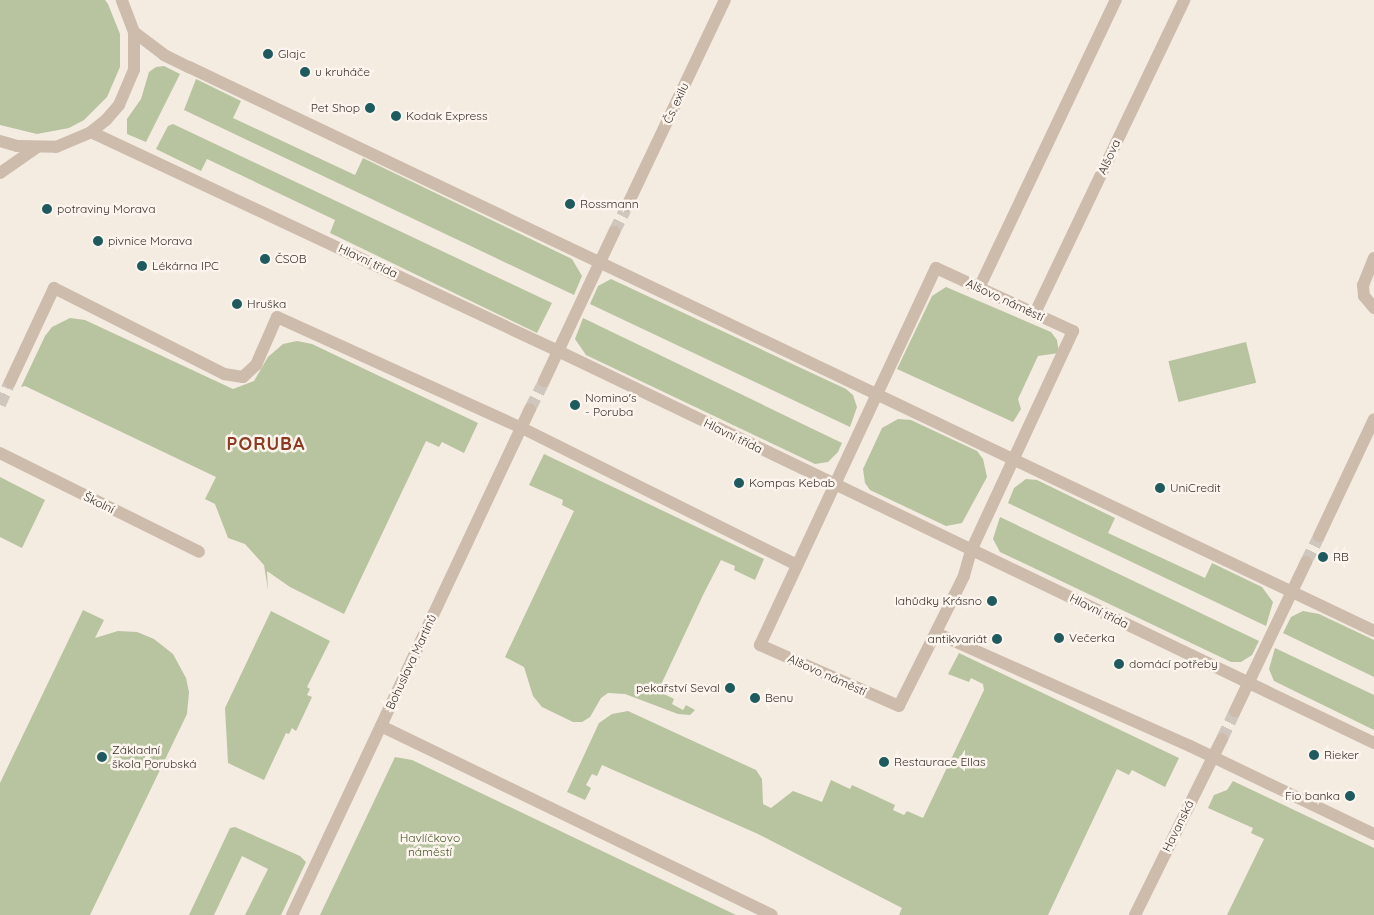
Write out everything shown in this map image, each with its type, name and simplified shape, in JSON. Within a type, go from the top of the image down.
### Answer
[{"type":"street","points":[[0,141],[36,148],[74,141],[91,132],[119,105],[128,88],[134,70],[134,32],[122,0]]},
{"type":"street","name":"Čs. exilu","points":[[627,206],[725,0]]},
{"type":"street","points":[[979,288],[1116,0]]},
{"type":"street","name":"Alšova","points":[[1034,314],[1184,0]]},
{"type":"street","points":[[134,32],[164,55],[1374,631]]},
{"type":"street","name":"Hlavní třída","points":[[91,132],[558,351],[1374,743]]},
{"type":"street","points":[[0,173],[36,148]]},
{"type":"street","points":[[544,382],[614,232]]},
{"type":"street","points":[[1374,258],[1363,284],[1364,296],[1374,308]]},
{"type":"street","name":"Alšovo náměstí","points":[[936,268],[1034,314],[1073,331],[971,551],[964,576],[899,706],[760,645],[936,268]]},
{"type":"street","points":[[10,382],[54,288],[224,374],[243,376],[256,365],[277,318],[522,428],[798,565]]},
{"type":"street","name":"Bohuslava Martinů","points":[[292,915],[530,409]]},
{"type":"street","points":[[1319,536],[1374,419]]},
{"type":"street","name":"Školní","points":[[0,453],[199,552]]},
{"type":"street","points":[[1235,711],[1306,562]]},
{"type":"street","points":[[936,633],[1213,756],[1374,834]]},
{"type":"street","points":[[381,726],[772,915]]},
{"type":"street","name":"Havanská","points":[[1135,915],[1222,739]]},
{"type":"green space","points":[[0,0],[105,0],[108,4],[120,34],[120,67],[107,97],[84,120],[69,128],[37,134],[0,125]]},
{"type":"green space","points":[[164,66],[180,74],[146,142],[127,134],[127,119],[141,99],[149,72],[156,67]]},
{"type":"green space","points":[[196,79],[241,101],[233,118],[355,175],[363,158],[572,259],[582,276],[574,295],[184,110]]},
{"type":"green space","points":[[173,124],[552,303],[537,333],[330,233],[335,220],[207,159],[201,171],[156,149],[168,126]]},
{"type":"green space","points":[[611,279],[846,389],[853,395],[857,407],[850,427],[590,304],[598,286]]},
{"type":"green space","points":[[946,287],[1051,332],[1057,340],[1059,353],[1038,356],[1018,399],[1021,409],[1013,422],[897,369],[932,296]]},
{"type":"green space","points":[[70,318],[85,320],[233,389],[254,381],[268,357],[283,344],[297,341],[312,344],[478,423],[464,453],[442,442],[439,447],[426,441],[344,614],[290,587],[267,571],[268,590],[264,565],[245,544],[228,538],[215,504],[205,499],[216,477],[25,386],[21,387],[45,336],[52,327]]},
{"type":"green space","points":[[583,318],[842,443],[838,452],[828,462],[815,464],[586,355],[575,339]]},
{"type":"green space","points":[[1246,342],[1256,383],[1179,402],[1168,361]]},
{"type":"green space","points":[[898,419],[911,420],[977,451],[983,459],[987,477],[962,523],[946,526],[870,490],[865,483],[863,469],[882,428]]},
{"type":"green space","points":[[544,454],[764,559],[755,580],[734,570],[735,566],[721,560],[704,593],[658,691],[674,699],[672,704],[683,710],[686,705],[695,710],[690,715],[678,714],[625,694],[608,693],[601,698],[590,717],[582,722],[573,722],[542,707],[533,696],[524,667],[505,657],[574,511],[562,505],[563,500],[529,485]]},
{"type":"green space","points":[[0,477],[45,500],[22,548],[0,537]]},
{"type":"green space","points":[[1026,479],[1037,480],[1115,518],[1108,533],[1205,578],[1212,563],[1262,587],[1273,602],[1266,626],[1008,503],[1014,488]]},
{"type":"green space","points":[[1000,517],[1259,641],[1252,655],[1241,662],[1231,662],[1000,552],[993,539]]},
{"type":"green space","points":[[83,610],[104,620],[95,638],[118,631],[137,632],[154,639],[173,654],[186,678],[189,692],[187,714],[90,915],[0,915],[0,783]]},
{"type":"green space","points":[[271,611],[330,641],[307,687],[310,689],[307,695],[312,697],[296,731],[292,728],[289,734],[286,733],[264,780],[228,763],[225,708]]},
{"type":"green space","points":[[1303,611],[1319,614],[1374,640],[1374,677],[1283,633],[1291,617]]},
{"type":"green space","points":[[1275,648],[1374,695],[1374,730],[1274,681],[1269,669]]},
{"type":"green space","points":[[959,653],[1179,758],[1165,787],[1132,770],[1129,775],[1117,769],[1048,915],[899,915],[902,908],[758,834],[602,765],[597,776],[592,774],[586,785],[591,788],[585,800],[567,792],[599,723],[612,714],[628,711],[756,770],[762,779],[763,804],[771,808],[793,791],[822,802],[831,780],[850,789],[852,785],[895,805],[893,810],[904,815],[907,811],[923,818],[984,690],[983,684],[971,678],[969,682],[948,674]]},
{"type":"green space","name":"Havlíčkovo náměstí","points":[[395,757],[412,760],[736,915],[320,915]]},
{"type":"green space","points":[[1233,781],[1374,848],[1374,915],[1227,915],[1264,839],[1251,833],[1253,828],[1208,808],[1214,795],[1227,790]]},
{"type":"green space","points":[[235,827],[300,856],[306,862],[281,915],[245,915],[268,869],[242,856],[214,915],[189,915],[230,828]]},
{"type":"tunnel","points":[[614,232],[627,206]]},
{"type":"tunnel","points":[[530,409],[544,381]]},
{"type":"tunnel","points":[[0,405],[10,382]]},
{"type":"tunnel","points":[[1306,562],[1319,536]]},
{"type":"tunnel","points":[[1222,739],[1235,711]]},
{"type":"place","name":"Glajc","points":[[268,54]]},
{"type":"place","name":"u kruháče","points":[[305,72]]},
{"type":"place","name":"Pet Shop","points":[[370,108]]},
{"type":"place","name":"Kodak Express","points":[[396,116]]},
{"type":"place","name":"Rossmann","points":[[570,204]]},
{"type":"place","name":"potraviny Morava","points":[[47,209]]},
{"type":"place","name":"pivnice Morava","points":[[98,241]]},
{"type":"place","name":"ČSOB","points":[[265,259]]},
{"type":"place","name":"Lékárna IPC","points":[[142,266]]},
{"type":"place","name":"Hruška","points":[[237,304]]},
{"type":"place","name":"Nomino's - Poruba","points":[[575,405]]},
{"type":"place","name":"Kompas Kebab","points":[[739,483]]},
{"type":"place","name":"UniCredit","points":[[1160,488]]},
{"type":"place","name":"RB","points":[[1323,557]]},
{"type":"place","name":"lahůdky Krásno","points":[[992,601]]},
{"type":"place","name":"Večerka","points":[[1059,638]]},
{"type":"place","name":"antikvariát","points":[[997,639]]},
{"type":"place","name":"domácí potřeby","points":[[1119,664]]},
{"type":"place","name":"pekařství Seval","points":[[730,688]]},
{"type":"place","name":"Benu","points":[[755,698]]},
{"type":"place","name":"Rieker","points":[[1314,755]]},
{"type":"place","name":"Základní škola Porubská","points":[[102,757]]},
{"type":"place","name":"Restaurace Ellas","points":[[884,762]]},
{"type":"place","name":"Fio banka","points":[[1350,796]]},
{"type":"district","name":"PORUBA","points":[[266,444]]}]
